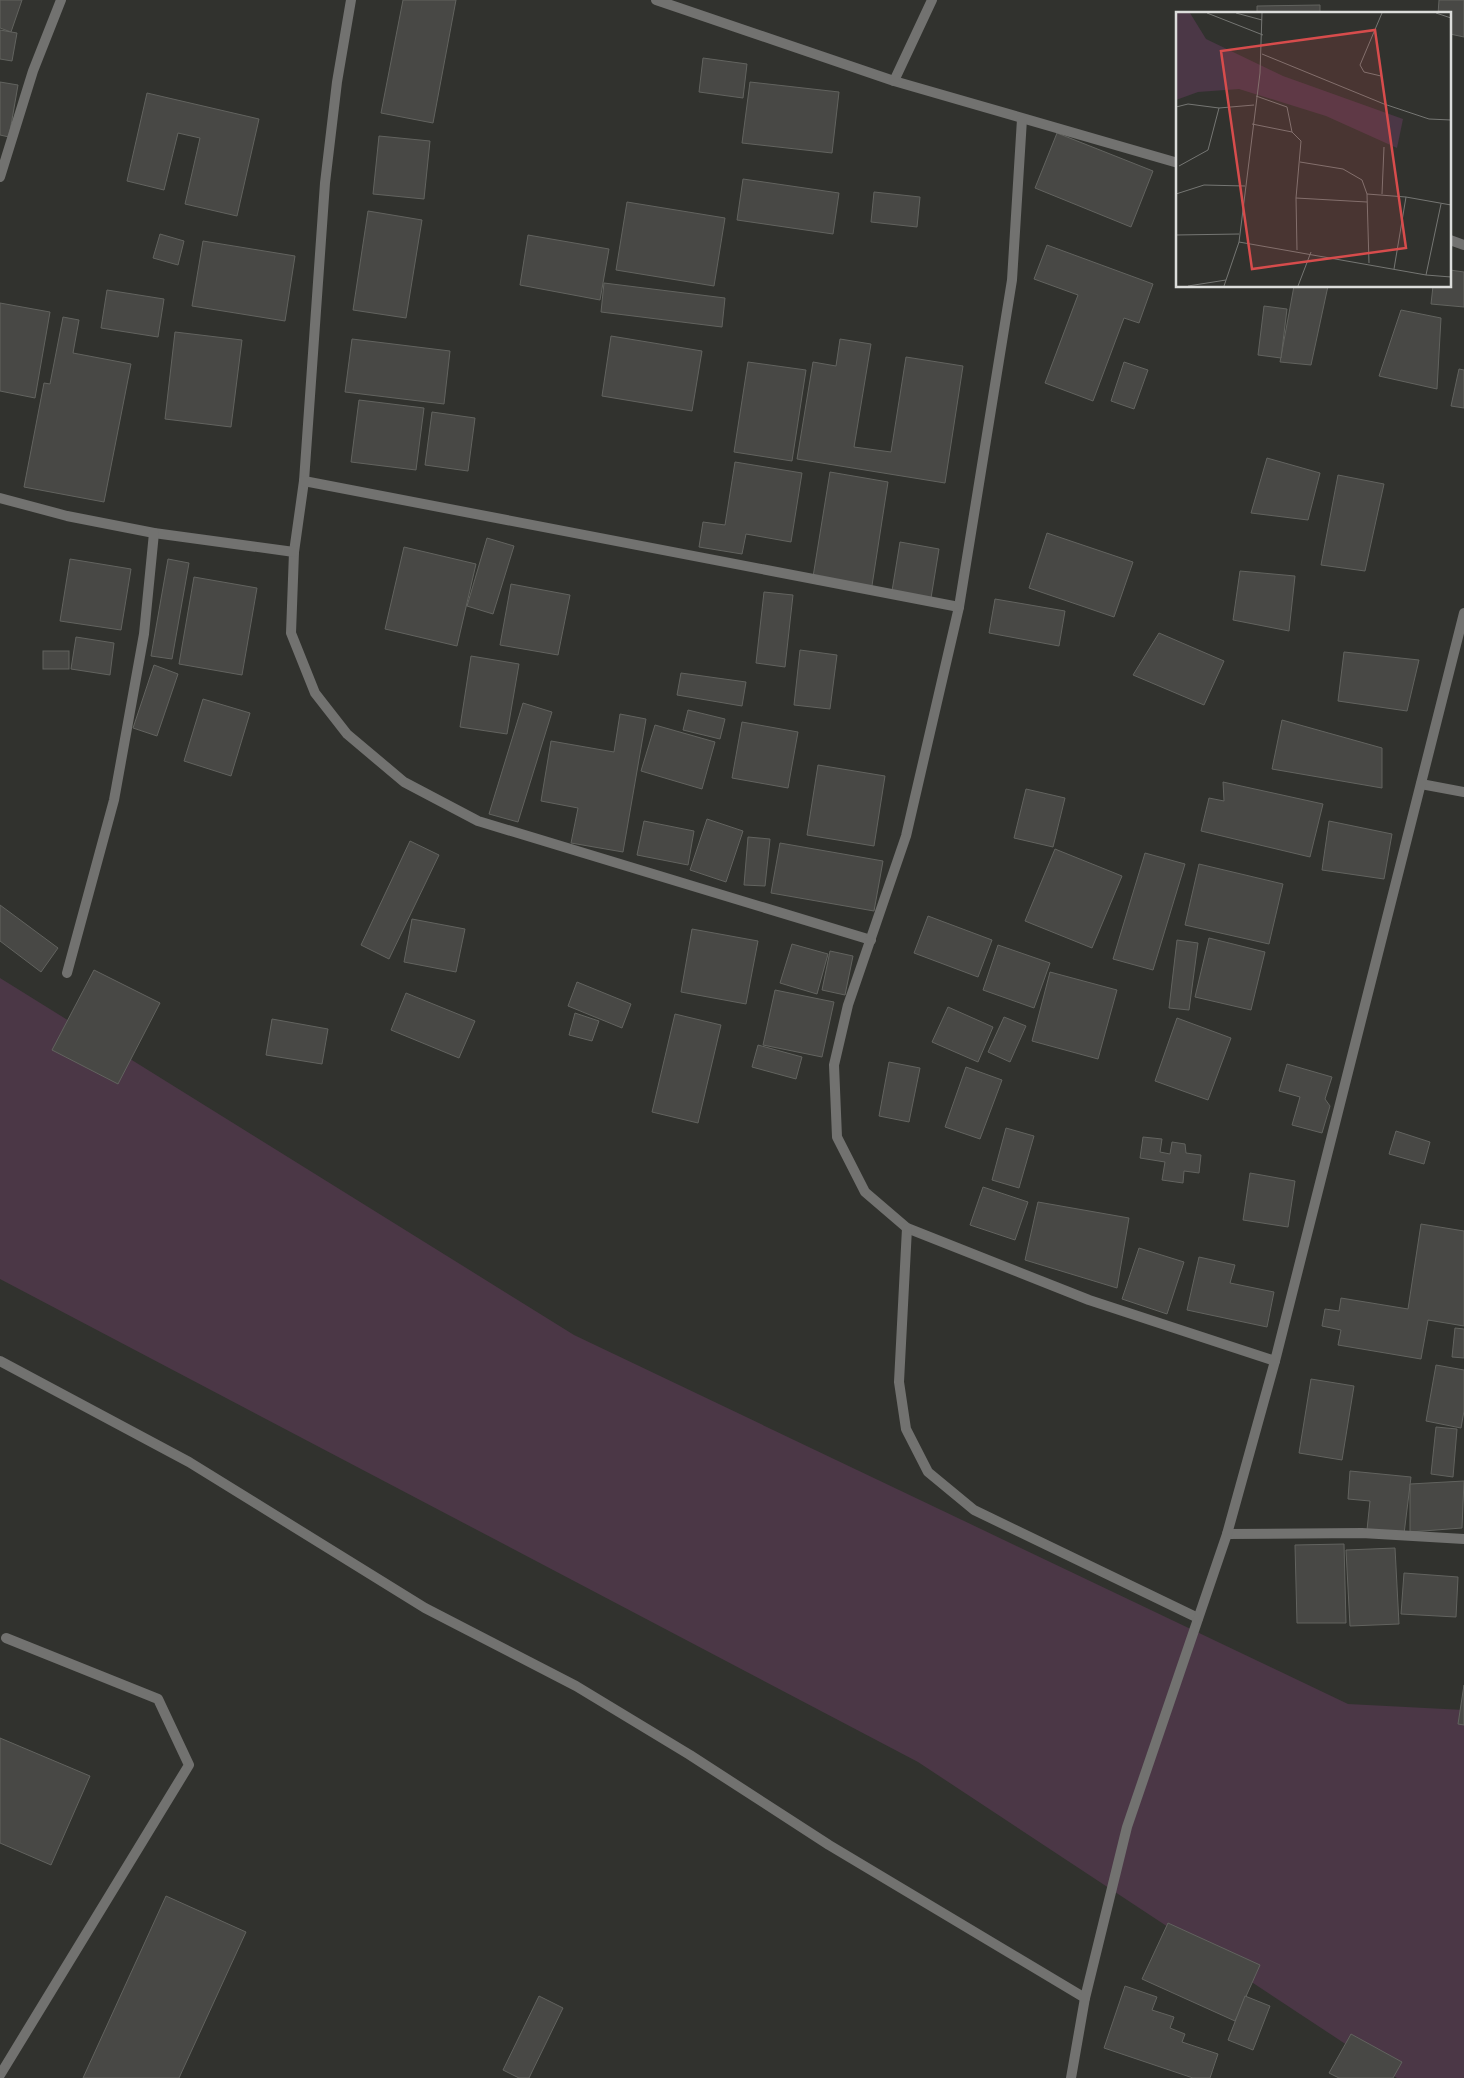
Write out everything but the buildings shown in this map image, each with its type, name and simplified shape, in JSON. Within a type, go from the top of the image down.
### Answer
[{"type":"street","points":[[0,177],[33,71],[61,0]]},
{"type":"street","points":[[350,0],[337,82],[325,183],[304,481],[294,552],[291,633],[315,693],[347,734],[404,782],[478,821],[871,940]]},
{"type":"street","points":[[656,0],[894,81],[1176,162]]},
{"type":"street","points":[[894,81],[932,0]]},
{"type":"street","points":[[1022,119],[1012,280],[959,607],[906,836],[848,1005],[834,1065],[837,1136],[865,1192],[907,1228],[1089,1300],[1275,1362]]},
{"type":"street","points":[[304,481],[959,607]]},
{"type":"street","points":[[0,498],[67,516],[154,533],[294,552]]},
{"type":"street","points":[[67,973],[114,800],[144,634],[154,533]]},
{"type":"street","points":[[1072,2078],[1085,1998],[1127,1827],[1227,1534],[1275,1362],[1464,613]]},
{"type":"street","points":[[1421,784],[1464,792]]},
{"type":"street","points":[[907,1228],[899,1382],[906,1429],[928,1472],[974,1510],[1198,1618]]},
{"type":"street","points":[[0,1361],[189,1462],[425,1608],[576,1686],[690,1755],[829,1845],[1085,1998]]},
{"type":"street","points":[[1227,1534],[1362,1533],[1464,1539]]},
{"type":"street","points":[[0,2075],[189,1765],[158,1698],[6,1638]]},
{"type":"shaded area","points":[[0,978],[574,1335],[1348,1704],[1464,1710],[1464,2078],[1397,2078],[918,1762],[0,1279]]}]
